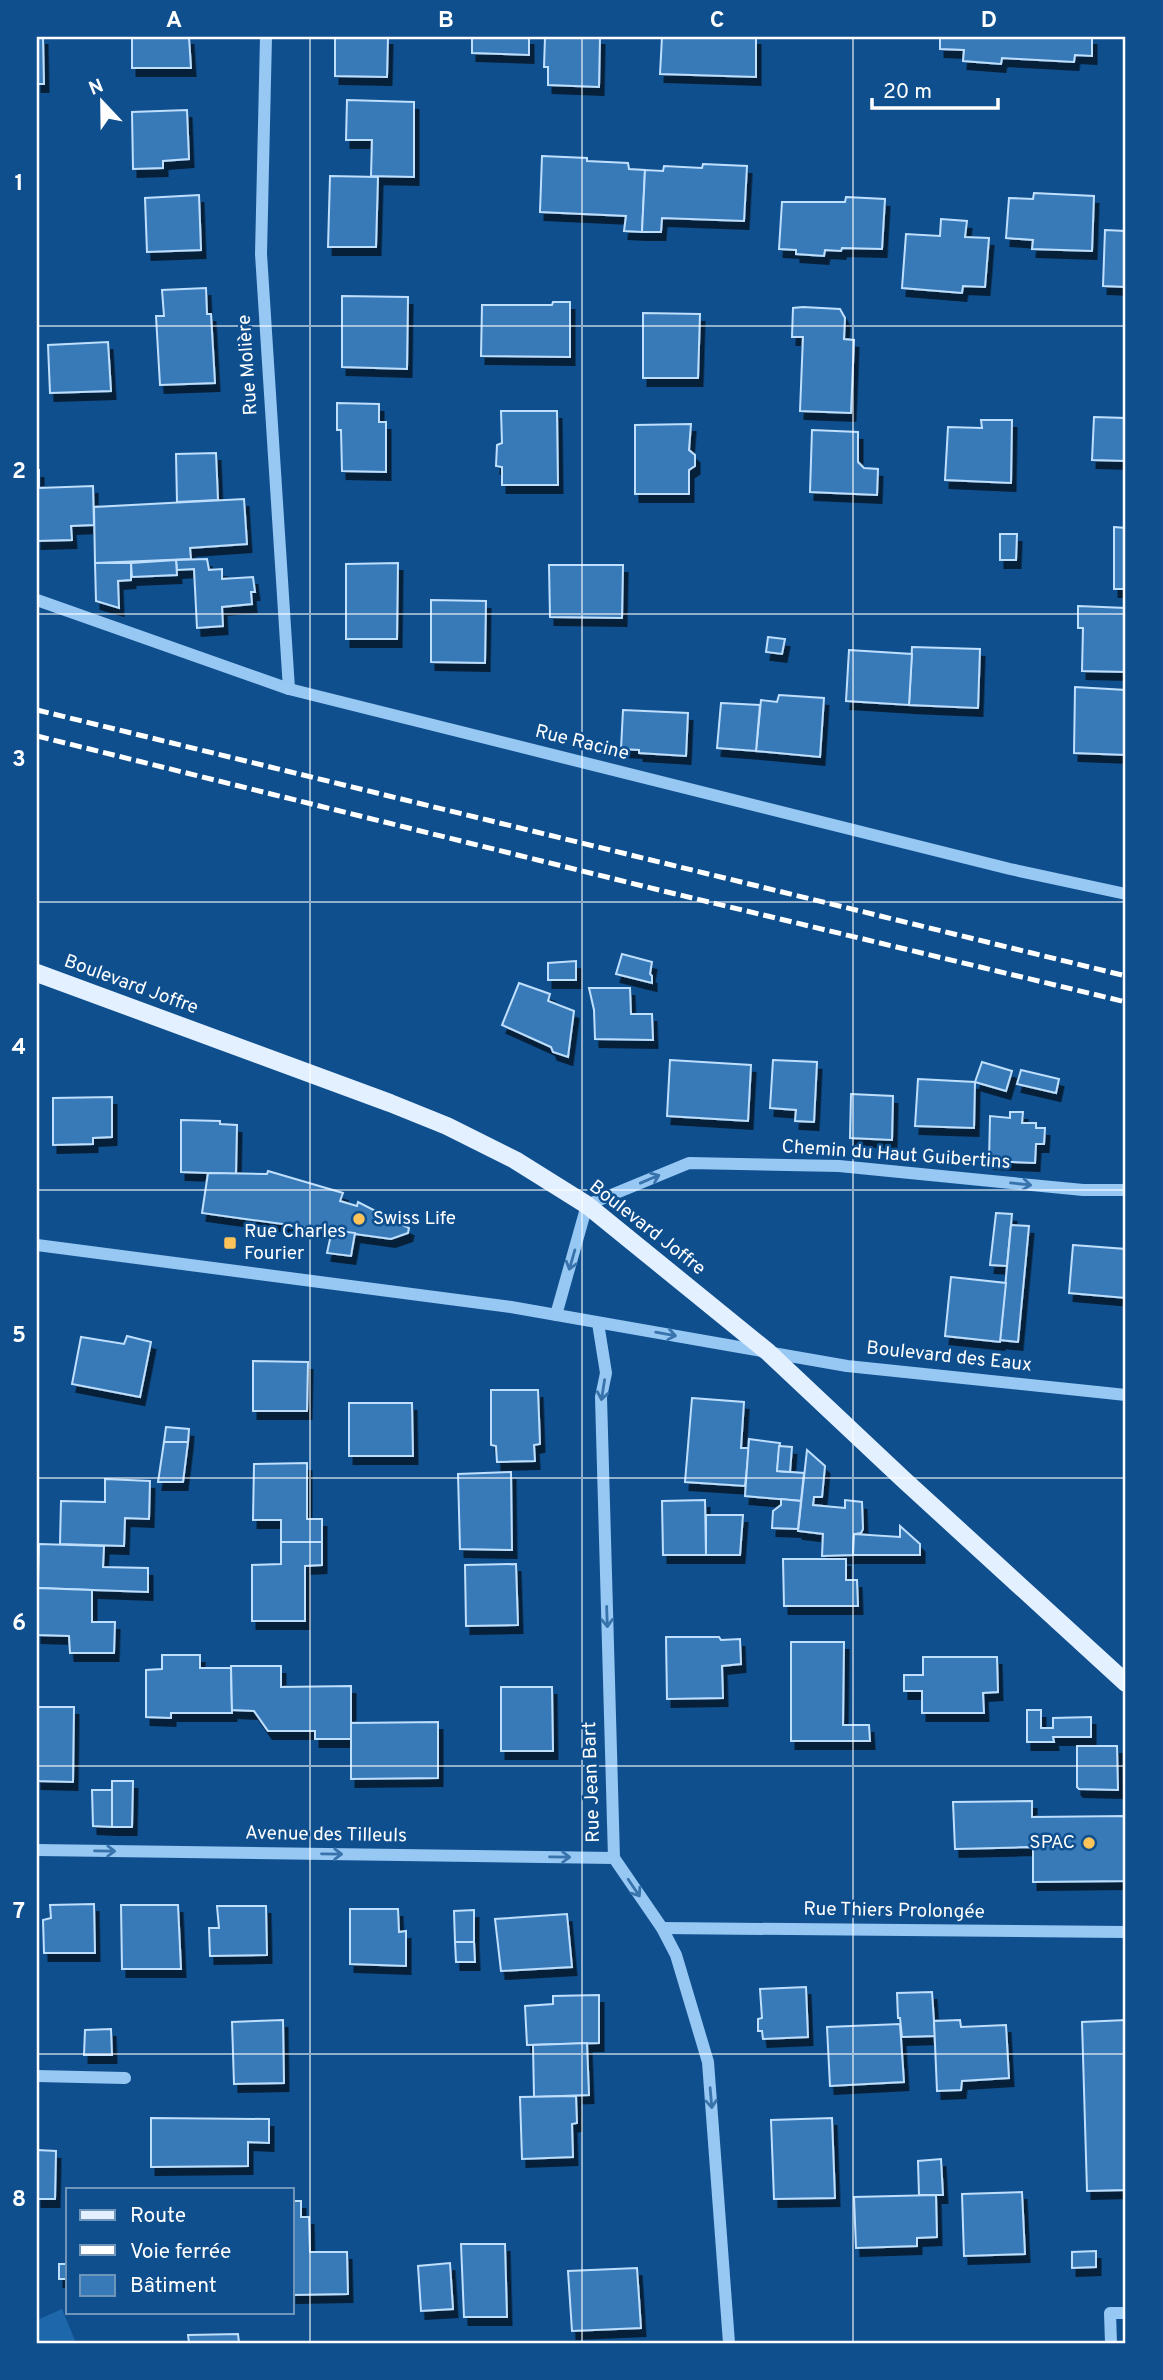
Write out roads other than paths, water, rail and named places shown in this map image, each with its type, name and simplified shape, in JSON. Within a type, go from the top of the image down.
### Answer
[{"type":"main road","name":"Boulevard Joffre","points":[[37,973],[447,1126],[515,1160],[587,1205],[768,1352],[1126,1683]]},
{"type":"street","name":"Rue Molière","points":[[266,37],[261,254],[289,689]]},
{"type":"street","name":"Rue Racine","points":[[37,600],[289,689],[1010,869],[1126,894]]},
{"type":"street","name":"Chemin du Haut Guibertins","points":[[587,1205],[689,1163],[839,1166],[1083,1190],[1126,1190]]},
{"type":"street","points":[[556,1314],[587,1205]]},
{"type":"street","points":[[37,1245],[556,1314],[768,1352]]},
{"type":"street","name":"Rue Jean Bart","points":[[598,1323],[606,1373],[601,1397],[614,1857],[662,1928],[676,1955],[708,2062],[729,2343]]},
{"type":"street","name":"Boulevard des Eaux","points":[[768,1352],[847,1366],[1126,1395]]},
{"type":"street","name":"Avenue des Tilleuls","points":[[37,1850],[614,1857]]},
{"type":"street","name":"Rue Thiers Prolongée","points":[[662,1928],[1126,1932]]},
{"type":"street","points":[[37,2076],[125,2078]]},
{"type":"street","points":[[1111,2343],[1110,2313],[1126,2313]]},
{"type":"railway","points":[[37,710],[1126,976]]},
{"type":"railway","points":[[37,736],[1126,1002]]},
{"type":"place","name":"Swiss Life","points":[[359,1219]]},
{"type":"place","name":"Rue Charles Fourier","points":[[230,1243]]},
{"type":"place","name":"SPAC","points":[[1089,1843]]}]
